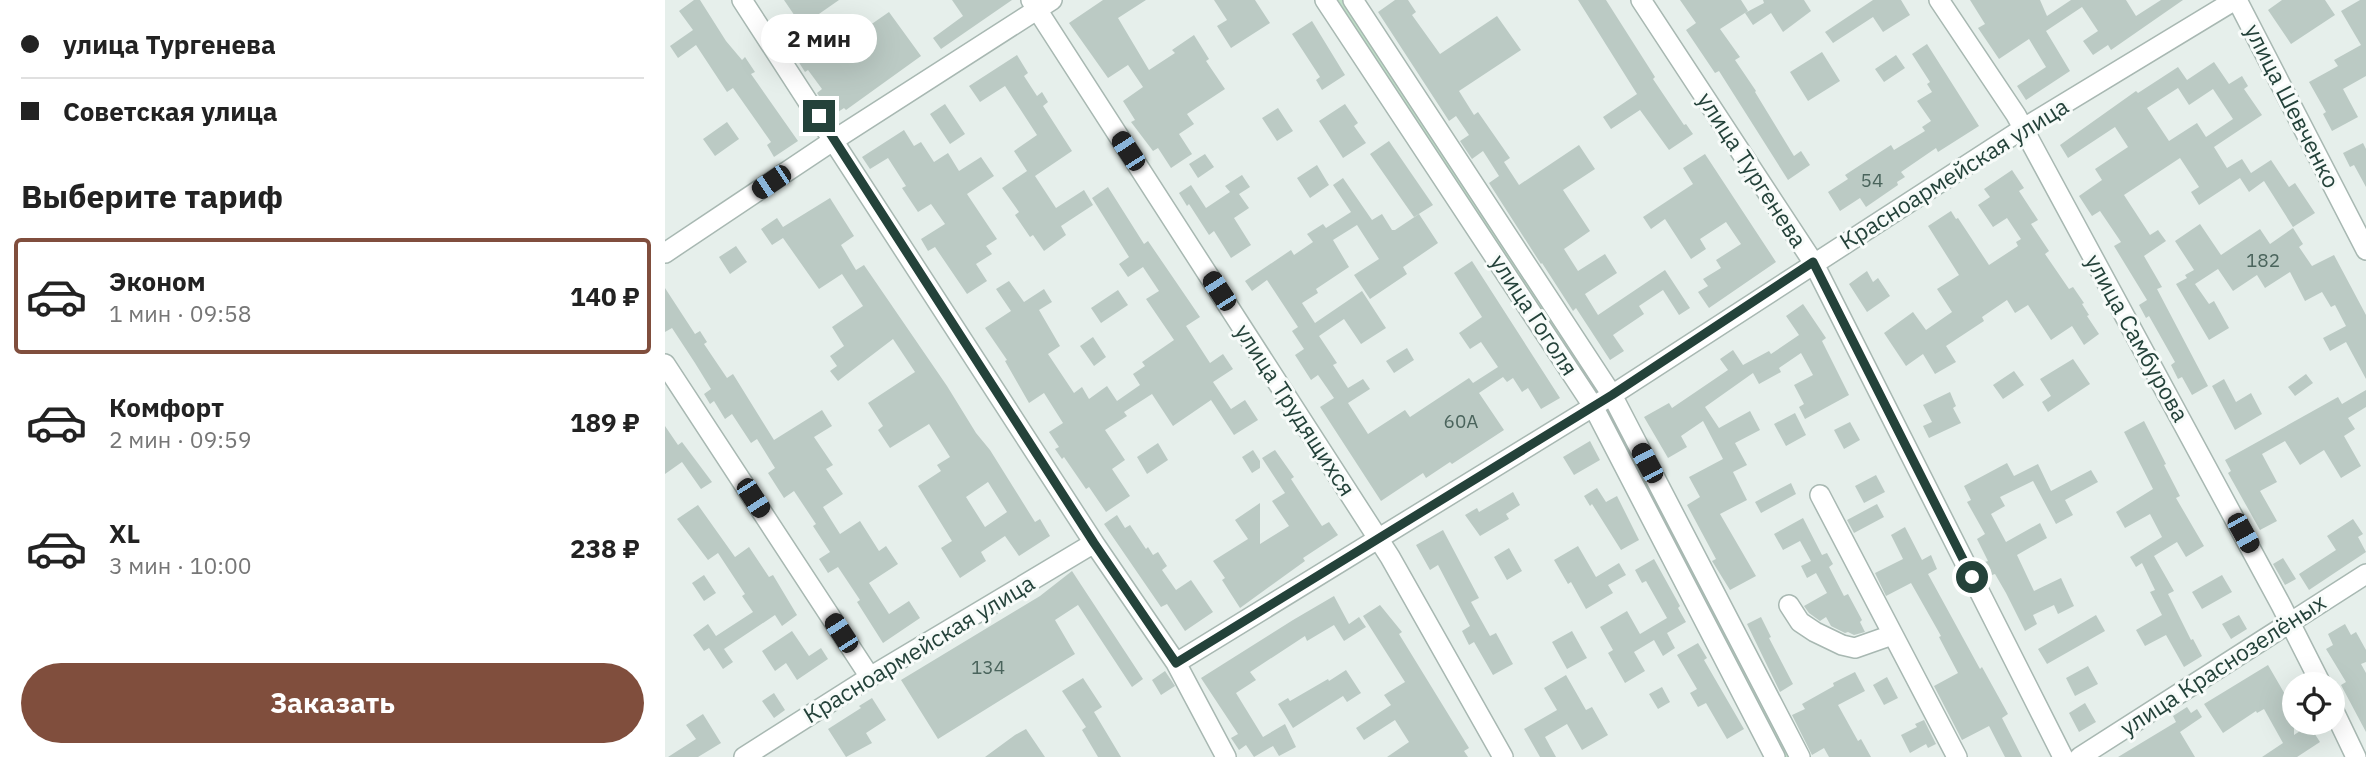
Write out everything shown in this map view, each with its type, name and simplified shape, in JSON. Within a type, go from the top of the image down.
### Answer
[{"type":"street","points":[[742,0],[1094,543],[1176,663],[1226,757]]},
{"type":"street","name":"улица Гоголя","points":[[1325,0],[1593,405],[1775,757]]},
{"type":"street","name":"улица Гоголя","points":[[1353,0],[1612,395],[1800,757]]},
{"type":"street","name":"улица Тургенева","points":[[1641,0],[1813,262],[2063,757]]},
{"type":"street","name":"улица Самбурова","points":[[1939,0],[2024,128],[2291,622],[2315,672]]},
{"type":"street","name":"Красноармейская улица","points":[[1176,663],[1612,395],[1813,262],[2024,128],[2236,0]]},
{"type":"street","name":"улица Шевченко","points":[[2236,0],[2366,250]]},
{"type":"street","points":[[665,253],[1040,3]]},
{"type":"street","name":"улица Трудящихся","points":[[1040,3],[1378,538],[1503,757]]},
{"type":"street","points":[[665,364],[870,677]]},
{"type":"street","points":[[1820,495],[1957,757]]},
{"type":"street","name":"Красноармейская улица","points":[[744,757],[870,677],[1094,543]]},
{"type":"street","name":"улица Краснозелёных","points":[[2080,757],[2366,574]]},
{"type":"street","points":[[1789,605],[1800,622],[1842,645],[1855,648],[1892,635]]},
{"type":"street","points":[[2345,734],[2356,757]]},
{"type":"green space","points":[[1331,0],[1347,0],[1589,372],[1578,379]]},
{"type":"green space","points":[[1621,421],[1795,757],[1779,757],[1609,427]]},
{"type":"building","points":[[694,0],[700,0],[726,41],[742,60],[745,57],[755,72],[751,74],[798,141],[774,157],[767,145],[771,142],[733,88],[727,92],[696,45],[678,58],[670,46],[693,30],[679,11]]},
{"type":"building","points":[[784,0],[839,0],[806,23],[821,45],[829,40],[838,54],[866,35],[863,30],[889,12],[921,56],[846,110],[844,108],[832,116],[817,93],[822,89],[798,61],[806,56],[789,33],[801,25]]},
{"type":"building","points":[[952,0],[1012,0],[941,49],[933,38],[963,16]]},
{"type":"building","points":[[1103,0],[1146,0],[1118,18],[1149,70],[1175,53],[1172,50],[1194,35],[1209,59],[1206,61],[1225,89],[1187,114],[1194,124],[1179,134],[1192,154],[1171,168],[1158,148],[1153,151],[1131,122],[1135,120],[1123,101],[1143,87],[1128,65],[1108,78],[1069,23]]},
{"type":"building","points":[[1214,0],[1255,0],[1270,23],[1231,48],[1217,26],[1227,20]]},
{"type":"building","points":[[1395,0],[1408,0],[1416,12],[1412,15],[1440,54],[1497,16],[1521,50],[1459,91],[1474,115],[1478,112],[1510,158],[1504,162],[1519,185],[1579,145],[1595,169],[1563,190],[1590,231],[1564,249],[1578,271],[1605,254],[1617,273],[1585,294],[1598,315],[1665,270],[1690,308],[1679,315],[1663,290],[1639,306],[1644,314],[1613,335],[1624,351],[1610,360],[1576,308],[1573,311],[1489,183],[1499,176],[1483,151],[1472,159],[1460,141],[1469,135],[1456,116],[1449,121],[1378,12]]},
{"type":"building","points":[[1578,0],[1606,0],[1655,77],[1653,79],[1693,134],[1669,150],[1640,110],[1611,129],[1603,117],[1637,94]]},
{"type":"building","points":[[1680,0],[1741,0],[1748,11],[1720,29],[1740,57],[1735,60],[1794,156],[1801,151],[1810,165],[1788,180],[1719,71],[1715,73],[1686,30],[1696,23]]},
{"type":"building","points":[[1763,0],[1804,0],[1811,11],[1783,32],[1771,13],[1753,25],[1745,13],[1764,3]]},
{"type":"building","points":[[1873,0],[1901,0],[1910,15],[1883,32],[1873,17],[1833,43],[1825,32]]},
{"type":"building","points":[[1970,0],[2040,0],[2047,16],[2071,0],[2126,0],[2136,16],[2161,0],[2183,0],[2111,50],[2108,45],[2093,55],[2083,41],[2098,31],[2082,7],[2046,31],[2070,71],[2026,100],[2017,86],[2046,67],[2029,39],[1999,59],[1978,28],[1985,24]]},
{"type":"building","points":[[2282,0],[2325,0],[2335,15],[2291,44],[2268,10]]},
{"type":"building","points":[[2360,0],[2366,0],[2366,76],[2343,89],[2358,117],[2332,131],[2323,114],[2326,112],[2309,82],[2338,66],[2334,60],[2361,45],[2341,11]]},
{"type":"building","points":[[1312,21],[1345,75],[1322,90],[1316,80],[1320,77],[1292,34]]},
{"type":"building","points":[[1927,44],[1979,126],[1938,152],[1936,148],[1901,172],[1905,177],[1897,182],[1898,185],[1866,207],[1860,198],[1840,211],[1828,192],[1848,179],[1845,175],[1891,145],[1894,150],[1925,131],[1922,127],[1931,121],[1917,101],[1932,92],[1927,84],[1930,82],[1912,54]]},
{"type":"building","points":[[1822,52],[1840,81],[1808,101],[1790,72]]},
{"type":"building","points":[[1017,55],[1028,73],[1024,76],[1037,96],[1042,92],[1048,102],[1043,106],[1072,151],[1035,176],[1056,208],[1084,190],[1093,205],[1061,226],[1066,235],[1044,251],[1033,235],[1030,237],[1015,215],[1019,212],[1002,188],[1027,171],[1014,151],[1037,135],[1005,86],[980,102],[969,86]]},
{"type":"building","points":[[1896,55],[1905,68],[1884,82],[1875,69]]},
{"type":"building","points":[[2214,62],[2229,84],[2242,76],[2248,86],[2244,89],[2262,115],[2214,147],[2227,168],[2242,159],[2251,173],[2271,160],[2289,187],[2295,183],[2315,213],[2293,227],[2264,181],[2249,192],[2240,178],[2199,205],[2191,192],[2199,187],[2180,158],[2124,195],[2150,235],[2158,230],[2166,241],[2144,256],[2162,287],[2157,289],[2208,386],[2192,395],[2182,377],[2178,379],[2171,365],[2175,362],[2149,316],[2146,318],[2139,305],[2147,300],[2114,246],[2121,242],[2100,211],[2092,216],[2079,196],[2102,180],[2095,169],[2128,147],[2115,127],[2068,158],[2060,145],[2136,91],[2138,93],[2178,67],[2187,80]],"holes":[[[2178,88],[2189,105],[2213,89],[2233,119],[2206,137],[2197,123],[2169,141],[2147,108]]]},
{"type":"building","points":[[945,104],[965,134],[950,144],[930,114]]},
{"type":"building","points":[[1345,104],[1358,123],[1354,126],[1366,143],[1343,158],[1319,121]]},
{"type":"building","points":[[1278,108],[1293,131],[1277,141],[1262,118]]},
{"type":"building","points":[[727,122],[739,139],[715,156],[703,139]]},
{"type":"building","points":[[904,130],[914,146],[921,142],[934,162],[948,153],[959,171],[981,157],[994,176],[967,194],[997,239],[986,246],[992,254],[976,264],[987,281],[967,294],[935,247],[928,251],[921,239],[945,224],[931,204],[918,212],[902,188],[906,186],[888,158],[870,169],[862,157]]},
{"type":"building","points":[[1389,141],[1433,205],[1414,217],[1370,154]]},
{"type":"building","points":[[2363,143],[2366,149],[2366,187],[2354,165],[2350,167],[2343,153]]},
{"type":"building","points":[[1205,154],[1214,167],[1198,178],[1189,164]]},
{"type":"building","points":[[1705,154],[1776,262],[1709,308],[1698,292],[1708,286],[1703,279],[1721,268],[1716,260],[1741,244],[1726,222],[1700,239],[1706,249],[1691,259],[1665,219],[1651,229],[1643,217],[1693,184],[1683,168]]},
{"type":"building","points":[[1317,165],[1329,185],[1310,198],[1297,178]]},
{"type":"building","points":[[2012,170],[2024,188],[2019,191],[2038,220],[2031,224],[2049,251],[2045,254],[2069,289],[2073,287],[2084,303],[2082,304],[2089,315],[2087,316],[2099,334],[2084,345],[2072,326],[2051,340],[2028,305],[2015,313],[2007,300],[1982,317],[1984,321],[1946,346],[1956,362],[1935,374],[1923,354],[1906,366],[1884,333],[1913,312],[1926,330],[1952,312],[1937,289],[1959,275],[1928,226],[1951,211],[1989,265],[2018,246],[2016,242],[2021,239],[2007,218],[1993,227],[1978,205],[1990,197],[1984,189]]},
{"type":"building","points":[[1242,175],[1250,187],[1239,194],[1249,208],[1234,218],[1251,245],[1231,258],[1214,231],[1209,235],[1179,193],[1191,185],[1206,208],[1230,192],[1225,186]]},
{"type":"building","points":[[1343,178],[1372,220],[1382,214],[1392,230],[1395,230],[1419,214],[1438,243],[1403,267],[1407,274],[1370,299],[1354,275],[1379,259],[1357,225],[1333,240],[1349,267],[1316,289],[1318,293],[1302,303],[1315,323],[1362,291],[1386,328],[1361,344],[1344,319],[1319,336],[1337,363],[1333,365],[1348,388],[1363,379],[1370,389],[1348,403],[1368,434],[1405,410],[1410,417],[1469,378],[1473,383],[1498,367],[1481,342],[1470,349],[1459,333],[1482,317],[1454,273],[1472,261],[1560,398],[1541,409],[1528,388],[1522,392],[1513,378],[1507,382],[1503,377],[1479,393],[1504,430],[1452,464],[1450,462],[1426,478],[1423,473],[1381,501],[1320,407],[1334,398],[1318,375],[1311,380],[1295,355],[1304,349],[1292,331],[1298,327],[1267,280],[1252,291],[1245,281],[1291,250],[1294,255],[1313,242],[1307,234],[1323,224],[1326,228],[1351,212],[1333,185]]},
{"type":"building","points":[[1108,187],[1144,244],[1148,241],[1200,317],[1186,326],[1210,363],[1223,354],[1233,369],[1213,382],[1231,409],[1245,400],[1258,420],[1234,435],[1211,400],[1173,426],[1152,394],[1124,412],[1127,416],[1105,430],[1125,460],[1112,469],[1130,496],[1106,512],[1089,487],[1086,489],[1064,457],[1062,459],[1055,449],[1059,447],[1049,432],[1063,423],[1044,393],[1029,403],[1005,361],[1007,360],[985,328],[1011,311],[996,289],[1009,281],[1024,302],[1044,289],[1052,302],[1039,310],[1060,346],[1048,354],[1074,393],[1082,387],[1089,399],[1107,386],[1117,401],[1140,385],[1133,374],[1145,366],[1142,362],[1174,340],[1146,299],[1159,291],[1143,267],[1128,277],[1119,264],[1129,257],[1092,198]]},
{"type":"building","points":[[830,198],[854,236],[841,245],[856,270],[864,265],[990,450],[1035,522],[1040,519],[1050,536],[1019,556],[1005,536],[981,552],[986,561],[960,578],[941,548],[952,541],[918,486],[941,471],[937,465],[950,457],[929,424],[890,448],[878,430],[883,426],[868,403],[915,372],[893,339],[838,381],[830,371],[837,366],[830,356],[844,346],[832,327],[863,306],[842,274],[819,289],[783,238],[772,245],[761,229],[777,218],[783,227]],"holes":[[[988,482],[1007,512],[985,527],[966,497]]]},
{"type":"building","points":[[2200,224],[2221,255],[2260,229],[2270,244],[2293,228],[2303,244],[2299,247],[2312,266],[2334,255],[2366,315],[2366,379],[2346,342],[2330,351],[2323,338],[2346,326],[2335,305],[2331,307],[2322,292],[2305,301],[2290,272],[2265,288],[2257,275],[2233,291],[2218,269],[2195,284],[2209,304],[2214,301],[2229,328],[2209,340],[2176,284],[2194,270],[2175,241]]},
{"type":"building","points":[[736,246],[747,262],[730,274],[719,257]]},
{"type":"building","points":[[1867,271],[1873,282],[1878,278],[1890,296],[1867,312],[1849,284]]},
{"type":"building","points":[[665,288],[695,334],[700,331],[707,342],[704,344],[727,378],[733,374],[774,440],[822,410],[832,426],[814,437],[833,465],[826,469],[843,494],[823,507],[840,534],[860,521],[879,551],[886,546],[898,564],[869,583],[889,614],[909,601],[920,618],[883,643],[857,602],[860,600],[838,567],[828,573],[819,559],[830,552],[813,526],[816,524],[794,491],[784,498],[768,473],[775,468],[757,439],[751,443],[732,414],[725,419],[714,401],[710,404],[704,394],[711,389],[695,363],[672,328],[665,332]]},
{"type":"building","points":[[1118,290],[1128,305],[1101,323],[1091,308]]},
{"type":"building","points":[[1803,304],[1826,338],[1822,341],[1849,395],[1805,419],[1799,407],[1804,404],[1794,385],[1813,375],[1801,353],[1779,368],[1781,372],[1759,384],[1753,373],[1705,407],[1719,428],[1750,411],[1760,430],[1735,443],[1747,465],[1733,472],[1747,500],[1720,514],[1756,576],[1730,590],[1712,561],[1716,559],[1687,505],[1700,497],[1689,477],[1723,459],[1703,421],[1681,436],[1687,447],[1668,458],[1644,417],[1669,403],[1672,408],[1728,370],[1720,359],[1733,350],[1743,365],[1769,351],[1771,354],[1799,335],[1786,316]]},
{"type":"building","points":[[1093,337],[1106,357],[1094,366],[1080,346]]},
{"type":"building","points":[[1407,348],[1414,360],[1394,373],[1386,361]]},
{"type":"building","points":[[2073,359],[2090,384],[2048,412],[2042,402],[2051,396],[2040,379]]},
{"type":"building","points":[[2014,371],[2024,385],[2003,399],[1993,385]]},
{"type":"building","points":[[2306,374],[2313,383],[2295,396],[2288,387]]},
{"type":"building","points":[[2224,379],[2236,402],[2251,393],[2262,414],[2235,430],[2212,386]]},
{"type":"building","points":[[2366,390],[2366,407],[2348,418],[2355,429],[2344,436],[2361,466],[2341,478],[2324,450],[2300,465],[2285,441],[2262,454],[2277,482],[2260,491],[2277,521],[2260,530],[2228,473],[2231,471],[2225,460],[2338,397],[2342,404]]},
{"type":"building","points":[[1950,392],[1956,406],[1953,408],[1961,423],[1929,438],[1923,426],[1932,422],[1923,405]]},
{"type":"building","points":[[1795,413],[1806,435],[1786,446],[1774,424]]},
{"type":"building","points":[[2144,421],[2180,496],[2176,498],[2204,546],[2186,557],[2177,542],[2154,556],[2174,591],[2168,594],[2202,656],[2184,667],[2166,635],[2145,646],[2136,630],[2162,615],[2150,592],[2155,590],[2142,563],[2136,567],[2130,557],[2162,537],[2150,514],[2125,528],[2116,512],[2153,489],[2124,432]]},
{"type":"building","points":[[1850,422],[1860,440],[1844,449],[1834,430]]},
{"type":"building","points":[[665,426],[678,445],[682,442],[712,482],[701,489],[682,462],[665,474]]},
{"type":"building","points":[[1590,441],[1600,460],[1574,475],[1563,457]]},
{"type":"building","points":[[1158,443],[1168,460],[1147,474],[1137,457]]},
{"type":"building","points":[[1253,450],[1260,461],[1260,468],[1252,473],[1242,457]]},
{"type":"building","points":[[1275,450],[1322,526],[1329,522],[1338,535],[1303,558],[1305,561],[1240,608],[1213,561],[1248,539],[1235,520],[1260,503],[1260,544],[1289,526],[1272,501],[1285,493],[1262,458]]},
{"type":"building","points":[[2007,463],[2014,476],[2038,464],[2051,491],[2091,470],[2098,482],[2065,500],[2073,515],[2056,524],[2033,481],[2000,497],[2005,506],[1991,514],[2006,542],[2040,523],[2047,538],[2017,555],[2034,591],[2061,578],[2074,606],[2058,614],[2054,605],[2033,615],[2037,624],[2025,631],[1995,574],[1992,575],[1985,562],[1988,561],[1977,539],[1985,534],[1967,502],[1971,500],[1964,486]]},
{"type":"building","points":[[1876,475],[1885,492],[1864,503],[1855,486]]},
{"type":"building","points":[[1791,483],[1796,494],[1761,513],[1755,502]]},
{"type":"building","points":[[1597,488],[1606,502],[1617,496],[1639,540],[1621,550],[1584,496]]},
{"type":"building","points":[[1513,492],[1520,505],[1506,514],[1509,519],[1480,536],[1465,515],[1477,508],[1479,512]]},
{"type":"building","points":[[1877,504],[1884,517],[1854,533],[1847,520]]},
{"type":"building","points":[[698,505],[735,557],[749,547],[769,577],[773,575],[797,615],[782,626],[775,615],[724,649],[733,662],[723,669],[709,648],[704,651],[693,635],[708,624],[716,636],[753,612],[742,596],[745,594],[718,553],[708,560],[677,519]]},
{"type":"building","points":[[1117,515],[1125,528],[1130,525],[1146,549],[1148,547],[1153,555],[1158,552],[1167,566],[1162,570],[1176,590],[1191,580],[1213,612],[1185,631],[1167,604],[1161,607],[1104,524]]},
{"type":"building","points":[[1803,518],[1822,555],[1827,553],[1833,564],[1829,567],[1844,596],[1848,594],[1862,620],[1860,622],[1865,632],[1854,635],[1845,633],[1831,626],[1826,617],[1820,621],[1804,606],[1827,593],[1816,573],[1807,578],[1801,566],[1811,561],[1800,541],[1783,550],[1774,534]]},
{"type":"building","points":[[2353,519],[2363,534],[2358,537],[2366,552],[2309,590],[2299,574],[2336,550],[2327,536]]},
{"type":"building","points":[[1905,527],[1922,560],[1931,555],[1937,569],[1928,574],[2008,714],[2002,718],[2022,757],[2005,757],[1989,726],[1962,740],[1934,686],[1958,673],[1939,637],[1941,636],[1911,583],[1886,596],[1875,573],[1903,559],[1891,535]]},
{"type":"building","points":[[1443,530],[1479,598],[1471,602],[1490,636],[1496,633],[1513,664],[1493,675],[1474,642],[1469,645],[1462,631],[1470,626],[1438,565],[1430,570],[1416,545]]},
{"type":"building","points":[[1578,546],[1596,577],[1619,563],[1626,575],[1608,585],[1613,593],[1586,609],[1571,582],[1568,584],[1554,560]]},
{"type":"building","points":[[1509,548],[1522,571],[1507,580],[1494,557]]},
{"type":"building","points":[[2283,558],[2296,579],[2285,585],[2273,564]]},
{"type":"building","points":[[1654,559],[1686,622],[1667,633],[1675,648],[1663,656],[1654,640],[1634,652],[1645,671],[1625,683],[1608,653],[1613,650],[1600,627],[1627,611],[1640,634],[1667,618],[1646,581],[1642,583],[1635,570]]},
{"type":"building","points":[[1072,571],[1143,679],[1132,687],[1078,605],[1055,620],[1075,654],[938,739],[901,680],[1040,596]]},
{"type":"building","points":[[704,575],[716,593],[704,601],[692,583]]},
{"type":"building","points":[[2222,575],[2232,592],[2202,609],[2192,592]]},
{"type":"building","points":[[1334,596],[1349,624],[1359,617],[1366,627],[1344,641],[1334,625],[1307,641],[1305,636],[1250,672],[1256,680],[1236,693],[1263,737],[1285,724],[1296,747],[1279,756],[1273,746],[1254,757],[1246,745],[1239,750],[1231,738],[1238,734],[1201,678]]},
{"type":"building","points":[[1380,605],[1402,632],[1399,634],[1469,748],[1464,751],[1468,757],[1387,757],[1409,742],[1395,720],[1364,740],[1356,728],[1391,705],[1384,695],[1405,682],[1363,616]]},
{"type":"building","points":[[2096,615],[2105,631],[2047,664],[2038,649]]},
{"type":"building","points":[[2239,615],[2247,629],[2231,639],[2222,624]]},
{"type":"building","points":[[1761,617],[1793,684],[1780,692],[1747,624]]},
{"type":"building","points":[[2345,624],[2351,635],[2356,632],[2366,650],[2366,662],[2361,664],[2366,673],[2366,732],[2345,693],[2345,672],[2340,672],[2326,649],[2333,645],[2328,634]]},
{"type":"building","points":[[792,631],[809,656],[821,648],[828,659],[797,680],[786,663],[775,671],[762,651]]},
{"type":"building","points":[[1572,631],[1587,658],[1567,669],[1552,642]]},
{"type":"building","points":[[1698,643],[1707,658],[1704,660],[1744,729],[1727,739],[1706,703],[1698,707],[1690,693],[1697,689],[1677,655]]},
{"type":"building","points":[[2268,665],[2282,689],[2282,735],[2315,735],[2320,742],[2297,757],[2262,757],[2283,743],[2264,709],[2257,713],[2256,711],[2223,733],[2204,704]]},
{"type":"building","points":[[2088,666],[2098,684],[2075,696],[2066,678]]},
{"type":"building","points":[[1346,670],[1361,693],[1347,702],[1343,696],[1293,728],[1278,704],[1288,698],[1290,701]]},
{"type":"building","points":[[1165,671],[1175,686],[1161,695],[1152,680]]},
{"type":"building","points":[[1855,672],[1865,691],[1838,705],[1858,741],[1861,739],[1871,757],[1829,757],[1824,748],[1812,755],[1792,715],[1805,709],[1802,704]]},
{"type":"building","points":[[1566,675],[1586,710],[1592,707],[1608,735],[1582,750],[1567,724],[1545,737],[1556,757],[1540,757],[1524,729],[1557,710],[1544,688]]},
{"type":"building","points":[[1887,677],[1898,698],[1884,705],[1873,685]]},
{"type":"building","points":[[1083,678],[1102,707],[1094,712],[1121,757],[1098,757],[1082,730],[1086,727],[1062,691]]},
{"type":"building","points":[[1662,687],[1670,702],[1658,709],[1649,694]]},
{"type":"building","points":[[774,693],[785,710],[774,718],[762,701]]},
{"type":"building","points":[[872,698],[886,720],[866,733],[872,743],[846,757],[828,729]]},
{"type":"building","points":[[2085,703],[2096,722],[2079,732],[2069,713]]},
{"type":"building","points":[[2187,707],[2191,713],[2197,709],[2202,717],[2180,732],[2195,757],[2118,757],[2176,722],[2173,716]]},
{"type":"building","points":[[703,714],[721,743],[698,757],[668,757],[696,739],[686,725]]},
{"type":"building","points":[[1924,720],[1936,744],[1928,748],[1926,744],[1910,753],[1901,735]]},
{"type":"building","points":[[1026,729],[1045,757],[985,757],[1015,735]]},
{"type":"route","points":[[819,116],[1094,543],[1176,663],[1612,395],[1813,262],[1972,577]]}]
